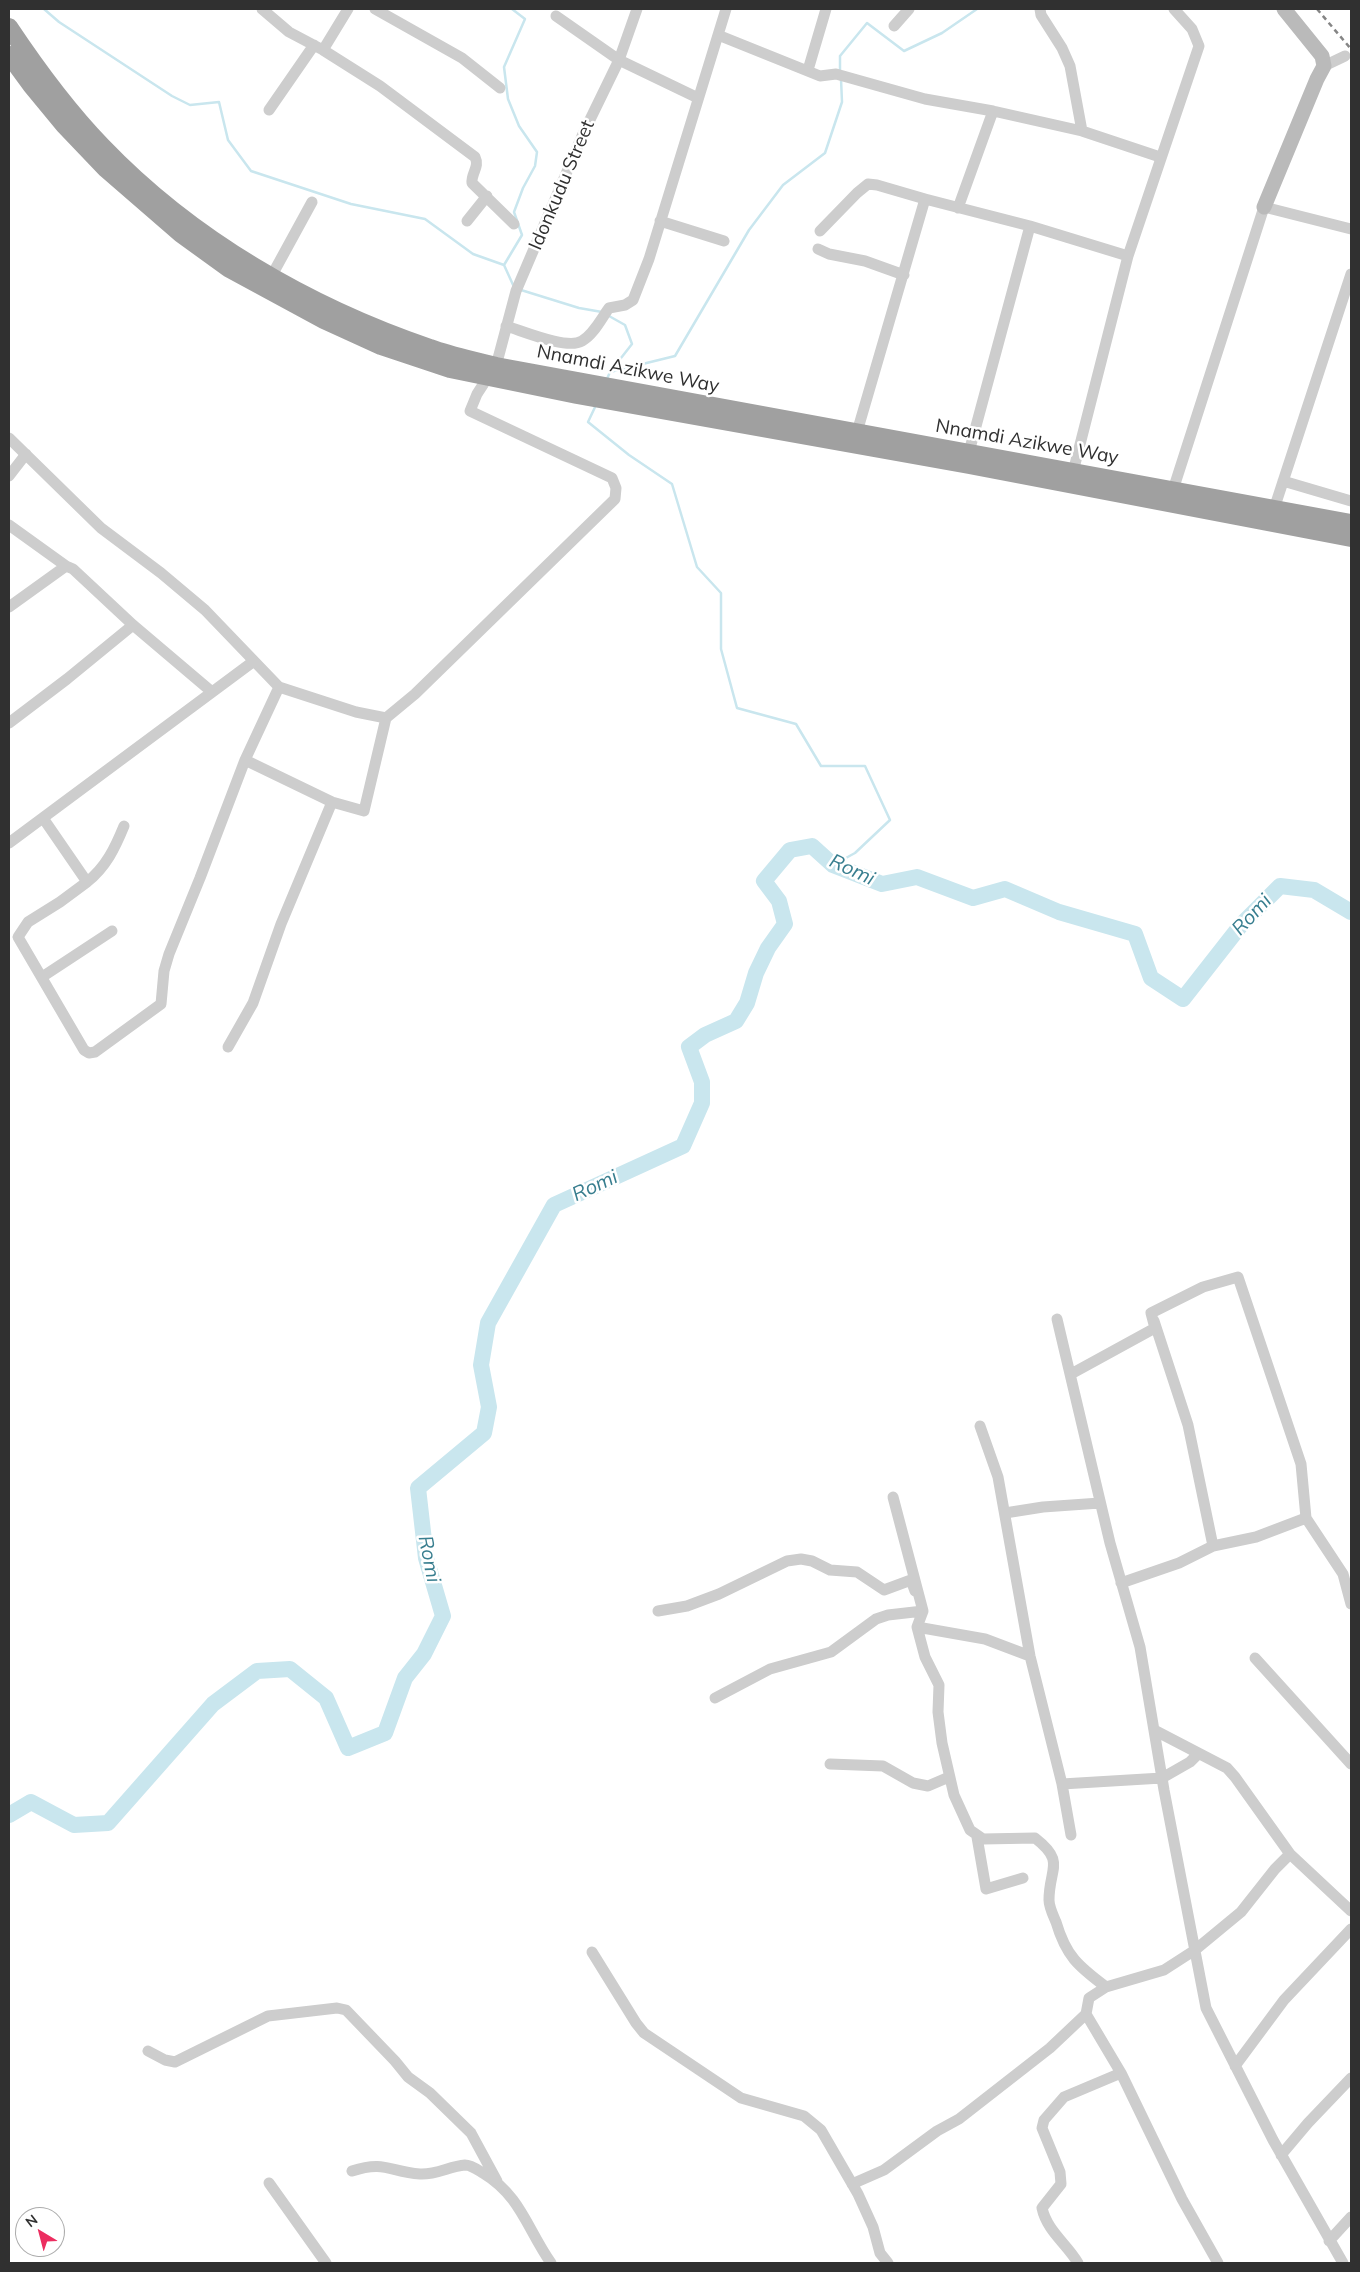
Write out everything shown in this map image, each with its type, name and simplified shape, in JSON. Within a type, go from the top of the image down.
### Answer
[{"type":"highway","name":"Nnamdi Azikwe Way","points":[[9,28],[59,97],[102,146],[127,171],[209,237],[271,277],[323,304],[394,335],[492,371],[1249,511],[1274,509],[1351,523]]},
{"type":"highway","name":"Nnamdi Azikwe Way","points":[[9,55],[64,125],[106,169],[169,224],[228,268],[324,320],[381,346],[450,369],[492,371],[857,432],[1173,490],[1351,538]]},
{"type":"main road","points":[[1264,207],[1316,78],[1324,66],[1322,56],[1284,9]]},
{"type":"street","points":[[262,9],[289,32],[380,86],[476,157],[478,165],[472,180],[514,224]]},
{"type":"street","points":[[269,110],[348,9]]},
{"type":"street","points":[[375,9],[462,58],[500,88]]},
{"type":"street","name":"Idonkudu Street","points":[[386,718],[415,694],[615,499],[616,488],[612,478],[470,411],[477,394],[492,371],[517,288],[583,134],[619,60],[638,9]]},
{"type":"street","points":[[506,326],[568,344],[581,342],[606,313],[615,306],[625,305],[633,300],[649,259],[726,9]]},
{"type":"street","points":[[808,70],[826,9]]},
{"type":"street","points":[[894,26],[909,9]]},
{"type":"street","points":[[1040,9],[1041,15],[1062,48],[1070,66],[1082,131]]},
{"type":"street","points":[[1073,472],[1128,256],[1199,46],[1192,29],[1174,9]]},
{"type":"street","points":[[556,16],[619,60],[698,98]]},
{"type":"street","points":[[718,35],[820,76],[836,74],[925,99],[993,111],[1082,131],[1160,157]]},
{"type":"street","points":[[1324,66],[1345,56]]},
{"type":"street","points":[[958,208],[993,111]]},
{"type":"street","points":[[820,231],[868,184],[1030,226],[1128,256]]},
{"type":"street","points":[[467,221],[487,196]]},
{"type":"street","points":[[857,432],[925,199]]},
{"type":"street","points":[[271,277],[312,202]]},
{"type":"street","points":[[1173,490],[1264,207],[1351,229]]},
{"type":"street","points":[[660,220],[724,241]]},
{"type":"street","points":[[969,452],[1030,226]]},
{"type":"street","points":[[818,249],[829,254],[865,261],[904,275]]},
{"type":"street","points":[[1274,509],[1351,274]]},
{"type":"street","points":[[9,438],[101,528],[161,572],[205,610],[279,687],[356,712],[386,718],[364,811],[332,802],[245,760]]},
{"type":"street","points":[[9,476],[26,454]]},
{"type":"street","points":[[1283,481],[1351,501]]},
{"type":"street","points":[[9,525],[73,569],[212,692]]},
{"type":"street","points":[[9,606],[66,566]]},
{"type":"street","points":[[9,722],[67,679],[133,624]]},
{"type":"street","points":[[9,843],[254,660]]},
{"type":"street","points":[[124,826],[101,871],[60,902],[28,922],[18,937],[84,1050],[89,1053],[96,1052],[161,1004],[164,971],[169,954],[245,760],[279,687]]},
{"type":"street","points":[[228,1047],[254,1002],[281,924],[332,802]]},
{"type":"street","points":[[43,818],[87,882]]},
{"type":"street","points":[[42,977],[112,931]]},
{"type":"street","points":[[1151,1313],[1203,1287],[1238,1277],[1300,1464],[1306,1518],[1343,1574],[1351,1604]]},
{"type":"street","points":[[1070,1374],[1154,1328],[1151,1313]]},
{"type":"street","points":[[1151,1313],[1188,1425],[1213,1546]]},
{"type":"street","points":[[1058,1319],[1100,1503],[1140,1647],[1162,1778],[1206,2008],[1281,2155],[1343,2263]]},
{"type":"street","points":[[980,1426],[998,1477],[1030,1656],[1062,1784],[1071,1836]]},
{"type":"street","points":[[893,1497],[923,1611],[917,1627],[925,1657],[939,1685],[938,1712],[949,1777],[954,1795],[970,1830],[977,1837],[983,1839],[1035,1838],[1050,1851],[1054,1859],[1049,1901],[1062,1943],[1079,1967],[1106,1987]]},
{"type":"street","points":[[1005,1513],[1042,1507],[1100,1503]]},
{"type":"street","points":[[1122,1583],[1180,1563],[1213,1546],[1256,1537],[1306,1518]]},
{"type":"street","points":[[658,1611],[687,1606],[719,1594],[787,1561],[801,1559],[812,1561],[830,1570],[858,1572],[884,1590],[911,1580],[923,1611]]},
{"type":"street","points":[[715,1698],[770,1669],[831,1652],[876,1619],[888,1614],[923,1611]]},
{"type":"street","points":[[917,1627],[985,1639],[1030,1656]]},
{"type":"street","points":[[1256,1658],[1351,1764]]},
{"type":"street","points":[[1154,1730],[1226,1768],[1235,1777],[1290,1854],[1351,1911]]},
{"type":"street","points":[[1062,1784],[1162,1778],[1190,1762],[1198,1754]]},
{"type":"street","points":[[830,1764],[882,1766],[913,1783],[928,1786],[949,1777]]},
{"type":"street","points":[[977,1837],[986,1890],[1023,1878]]},
{"type":"street","points":[[1090,1998],[1106,1987],[1164,1970],[1195,1950],[1241,1912],[1284,1858],[1290,1854]]},
{"type":"street","points":[[1235,2066],[1284,2000],[1351,1929]]},
{"type":"street","points":[[592,1952],[644,2033],[741,2098],[804,2116],[821,2130],[852,2184],[873,2227],[880,2253],[888,2263]]},
{"type":"street","points":[[852,2184],[890,2167],[937,2131],[959,2119],[1050,2048],[1086,2014],[1092,1976]]},
{"type":"street","points":[[148,2051],[165,2060],[175,2062],[268,2016],[337,2008],[346,2010],[408,2077],[430,2093],[471,2133],[497,2181],[518,2204],[551,2263]]},
{"type":"street","points":[[1086,2014],[1121,2073],[1182,2199],[1218,2263]]},
{"type":"street","points":[[1078,2263],[1044,2217],[1042,2208],[1061,2184],[1060,2172],[1042,2128],[1044,2120],[1064,2098],[1121,2073]]},
{"type":"street","points":[[1281,2155],[1308,2123],[1351,2078]]},
{"type":"street","points":[[352,2171],[379,2165],[419,2174],[435,2174],[466,2165],[497,2181]]},
{"type":"street","points":[[270,2183],[326,2263]]},
{"type":"street","points":[[1329,2241],[1351,2216]]},
{"type":"waterway","points":[[44,9],[59,22],[172,96],[190,105],[219,102],[228,140],[251,171],[351,204],[425,219],[473,254],[504,265]]},
{"type":"waterway","points":[[512,9],[525,19],[504,67],[508,99],[519,126],[537,152],[535,166],[523,188],[514,212],[522,235],[504,265],[514,287]]},
{"type":"waterway","points":[[840,71],[840,56],[867,23],[904,51],[942,33],[977,9]]},
{"type":"waterway","points":[[610,372],[675,356],[749,230],[783,185],[825,153],[842,102],[841,79]]},
{"type":"waterway","points":[[521,290],[579,308],[602,312]]},
{"type":"waterway","points":[[607,379],[610,372],[632,344],[625,325],[609,316]]},
{"type":"waterway","points":[[596,405],[588,422],[629,455],[672,484],[697,567],[721,593],[721,649],[737,708],[796,724],[821,766],[865,766],[890,820],[855,853],[833,865]]},
{"type":"waterway","name":"Romi","points":[[9,1815],[31,1802],[74,1825],[108,1823],[213,1704],[257,1671],[290,1669],[326,1698],[348,1748],[385,1733],[405,1678],[424,1654],[443,1616],[426,1558],[418,1488],[484,1433],[489,1407],[481,1365],[488,1323],[554,1205],[683,1146],[702,1103],[702,1082],[689,1047],[705,1035],[736,1021],[747,1003],[756,973],[768,948],[785,924],[779,901],[764,881],[790,850],[812,846],[833,865],[882,884],[917,877],[973,898],[1005,889],[1059,912],[1135,934],[1151,978],[1183,999],[1241,925],[1280,886],[1314,890],[1351,912]]},
{"type":"railway","points":[[1317,9],[1351,49]]}]
